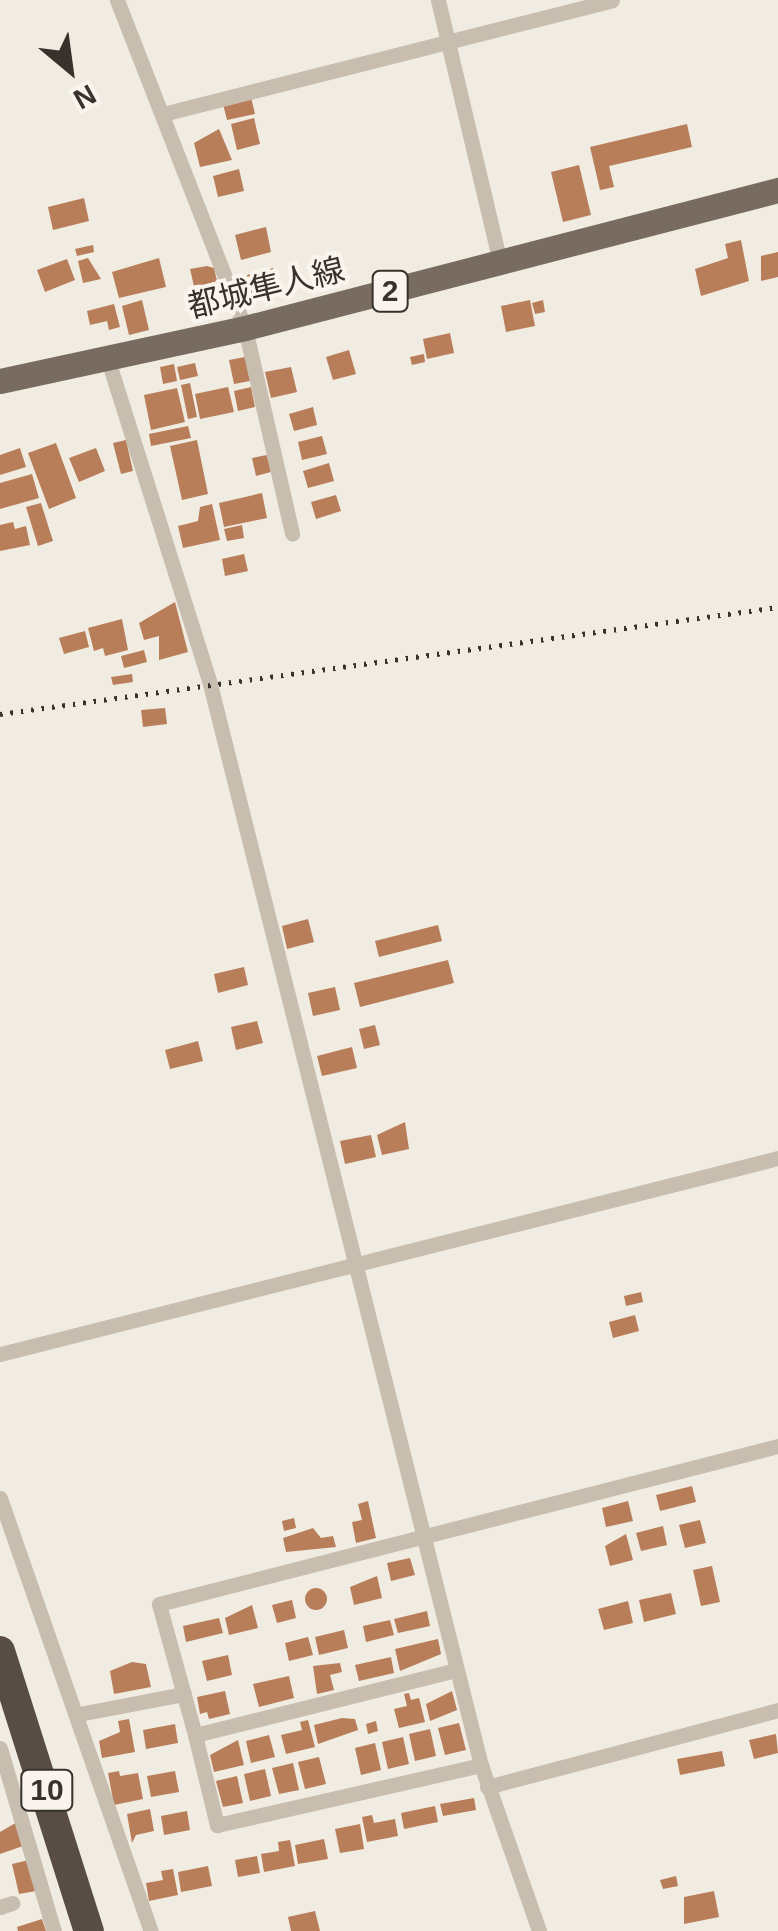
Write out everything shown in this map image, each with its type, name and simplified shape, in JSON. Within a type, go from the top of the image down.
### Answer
[{"type":"highway","name":"10","points":[[0,1651],[89,1931]]},
{"type":"main road","name":"都城隼人線","points":[[0,380],[245,328],[778,190]]},
{"type":"street","points":[[117,0],[245,328],[292,534]]},
{"type":"street","points":[[438,0],[500,262]]},
{"type":"street","points":[[163,114],[612,0]]},
{"type":"street","points":[[108,360],[210,684],[480,1765],[539,1931]]},
{"type":"street","points":[[0,1354],[778,1158]]},
{"type":"street","points":[[480,1765],[217,1825],[159,1604],[778,1446]]},
{"type":"street","points":[[0,1498],[79,1714],[151,1931]]},
{"type":"street","points":[[194,1735],[456,1670]]},
{"type":"street","points":[[79,1714],[184,1694]]},
{"type":"street","points":[[487,1787],[778,1710]]},
{"type":"street","points":[[0,1748],[54,1931]]},
{"type":"building","points":[[251,97],[255,114],[227,120],[223,104]]},
{"type":"building","points":[[254,118],[260,144],[237,150],[231,124]]},
{"type":"building","points":[[687,124],[692,147],[609,166],[614,187],[600,190],[590,147]]},
{"type":"building","points":[[219,129],[232,160],[200,167],[194,143]]},
{"type":"building","points":[[579,165],[591,215],[563,222],[551,172]]},
{"type":"building","points":[[239,169],[244,191],[218,197],[213,176]]},
{"type":"building","points":[[84,198],[89,221],[53,230],[48,207]]},
{"type":"building","points":[[266,227],[271,252],[241,260],[235,235]]},
{"type":"building","points":[[741,240],[749,281],[701,296],[695,269],[728,258],[725,244]]},
{"type":"building","points":[[93,245],[94,252],[77,256],[75,249]]},
{"type":"building","points":[[778,252],[778,277],[761,281],[761,256]]},
{"type":"building","points":[[88,258],[101,279],[83,283],[78,261]]},
{"type":"building","points":[[159,258],[166,287],[119,298],[112,272]]},
{"type":"building","points":[[67,259],[75,280],[45,292],[37,270]]},
{"type":"building","points":[[214,268],[221,298],[198,303],[190,269]]},
{"type":"building","points":[[273,268],[279,292],[252,298],[247,275]]},
{"type":"building","points":[[142,300],[149,330],[129,335],[122,306]]},
{"type":"building","points":[[530,300],[535,326],[506,332],[501,306]]},
{"type":"building","points":[[543,300],[545,312],[535,314],[532,303]]},
{"type":"building","points":[[114,304],[120,327],[109,330],[107,321],[90,325],[87,311]]},
{"type":"building","points":[[450,333],[454,353],[427,359],[423,339]]},
{"type":"building","points":[[349,350],[356,374],[333,380],[326,357]]},
{"type":"building","points":[[424,354],[425,362],[412,365],[410,357]]},
{"type":"building","points":[[245,357],[250,381],[234,384],[229,360]]},
{"type":"building","points":[[195,363],[198,376],[180,380],[177,367]]},
{"type":"building","points":[[174,364],[177,381],[163,384],[160,367]]},
{"type":"building","points":[[291,367],[297,392],[271,398],[265,372]]},
{"type":"building","points":[[190,383],[197,417],[188,419],[181,385]]},
{"type":"building","points":[[228,387],[234,412],[200,419],[195,394]]},
{"type":"building","points":[[251,387],[255,407],[238,411],[234,391]]},
{"type":"building","points":[[177,388],[185,422],[151,430],[144,395]]},
{"type":"building","points":[[313,407],[317,425],[294,431],[289,414]]},
{"type":"building","points":[[188,426],[191,438],[151,446],[149,434]]},
{"type":"building","points":[[322,436],[327,454],[302,460],[298,442]]},
{"type":"building","points":[[126,440],[133,471],[121,474],[113,443]]},
{"type":"building","points":[[197,440],[208,494],[182,500],[170,446]]},
{"type":"building","points":[[56,443],[76,498],[49,509],[28,453]]},
{"type":"building","points":[[20,448],[26,467],[0,475],[0,455]]},
{"type":"building","points":[[96,448],[105,471],[79,482],[69,458]]},
{"type":"building","points":[[267,455],[271,472],[256,476],[252,458]]},
{"type":"building","points":[[329,463],[334,481],[308,488],[303,471]]},
{"type":"building","points":[[32,474],[39,498],[0,509],[0,483]]},
{"type":"building","points":[[262,493],[267,518],[224,527],[219,503]]},
{"type":"building","points":[[336,495],[341,511],[316,519],[311,502]]},
{"type":"building","points":[[41,503],[53,541],[38,546],[26,507]]},
{"type":"building","points":[[212,504],[220,540],[183,548],[178,526],[198,521],[200,507]]},
{"type":"building","points":[[13,522],[15,529],[26,526],[30,545],[0,551],[0,525]]},
{"type":"building","points":[[242,525],[244,538],[227,541],[224,529]]},
{"type":"building","points":[[244,554],[248,571],[225,576],[222,559]]},
{"type":"building","points":[[175,602],[188,652],[159,660],[159,636],[144,640],[139,623]]},
{"type":"building","points":[[122,619],[128,650],[105,656],[103,648],[94,651],[88,628]]},
{"type":"building","points":[[85,631],[89,647],[64,654],[59,638]]},
{"type":"building","points":[[144,650],[147,662],[124,668],[121,656]]},
{"type":"building","points":[[132,674],[133,682],[113,685],[111,677]]},
{"type":"building","points":[[165,708],[167,724],[143,727],[141,710]]},
{"type":"building","points":[[308,919],[314,942],[287,949],[282,926]]},
{"type":"building","points":[[438,925],[442,941],[379,957],[375,941]]},
{"type":"building","points":[[448,960],[454,983],[360,1007],[354,983]]},
{"type":"building","points":[[244,967],[248,985],[218,993],[214,974]]},
{"type":"building","points":[[335,987],[340,1010],[313,1016],[308,993]]},
{"type":"building","points":[[257,1021],[263,1043],[236,1050],[231,1027]]},
{"type":"building","points":[[375,1025],[380,1045],[364,1049],[359,1029]]},
{"type":"building","points":[[198,1041],[203,1061],[170,1069],[165,1050]]},
{"type":"building","points":[[352,1047],[357,1068],[322,1076],[317,1056]]},
{"type":"building","points":[[405,1122],[409,1149],[382,1155],[377,1135]]},
{"type":"building","points":[[371,1135],[376,1157],[345,1164],[340,1141]]},
{"type":"building","points":[[641,1292],[643,1302],[626,1306],[624,1296]]},
{"type":"building","points":[[635,1315],[639,1331],[613,1338],[609,1322]]},
{"type":"building","points":[[692,1486],[696,1502],[660,1511],[656,1495]]},
{"type":"building","points":[[368,1501],[376,1538],[356,1543],[352,1522],[362,1520],[358,1504]]},
{"type":"building","points":[[628,1501],[633,1521],[606,1527],[602,1508]]},
{"type":"building","points":[[294,1518],[296,1528],[284,1531],[282,1521]]},
{"type":"building","points":[[700,1520],[706,1543],[685,1548],[679,1525]]},
{"type":"building","points":[[663,1526],[667,1545],[641,1551],[636,1533]]},
{"type":"building","points":[[313,1528],[321,1538],[333,1536],[336,1547],[286,1552],[283,1538]]},
{"type":"building","points":[[626,1534],[633,1560],[610,1566],[605,1546]]},
{"type":"building","points":[[410,1558],[415,1575],[391,1581],[387,1563]]},
{"type":"building","points":[[712,1566],[720,1602],[701,1606],[693,1570]]},
{"type":"building","points":[[377,1576],[382,1598],[354,1605],[350,1587]]},
{"type":"building","points":[[316,1588],[324,1591],[324,1607],[316,1610],[308,1607],[305,1599],[308,1591]]},
{"type":"building","points":[[671,1593],[676,1614],[644,1622],[639,1600]]},
{"type":"building","points":[[292,1600],[296,1618],[277,1623],[272,1605]]},
{"type":"building","points":[[628,1601],[633,1623],[604,1630],[598,1609]]},
{"type":"building","points":[[252,1605],[258,1628],[229,1635],[225,1618]]},
{"type":"building","points":[[427,1611],[430,1626],[398,1633],[394,1619]]},
{"type":"building","points":[[219,1618],[223,1633],[186,1642],[183,1626]]},
{"type":"building","points":[[390,1620],[394,1635],[366,1642],[363,1626]]},
{"type":"building","points":[[344,1630],[348,1648],[319,1655],[315,1637]]},
{"type":"building","points":[[308,1637],[313,1655],[289,1661],[285,1643]]},
{"type":"building","points":[[438,1639],[441,1654],[400,1671],[395,1649]]},
{"type":"building","points":[[228,1655],[232,1675],[207,1681],[202,1661]]},
{"type":"building","points":[[391,1657],[394,1673],[359,1681],[355,1665]]},
{"type":"building","points":[[132,1662],[146,1664],[151,1687],[114,1694],[110,1671]]},
{"type":"building","points":[[340,1663],[342,1672],[330,1675],[334,1690],[317,1694],[313,1666]]},
{"type":"building","points":[[289,1676],[294,1698],[259,1707],[253,1684]]},
{"type":"building","points":[[225,1691],[230,1714],[209,1719],[207,1712],[200,1714],[197,1697]]},
{"type":"building","points":[[452,1691],[457,1710],[430,1721],[426,1704]]},
{"type":"building","points":[[409,1693],[411,1700],[419,1698],[425,1722],[399,1728],[394,1709],[407,1706],[404,1694]]},
{"type":"building","points":[[129,1719],[135,1752],[102,1758],[99,1741],[120,1732],[118,1721]]},
{"type":"building","points":[[355,1719],[358,1730],[318,1744],[314,1725]]},
{"type":"building","points":[[308,1720],[315,1747],[286,1754],[281,1735],[302,1730],[300,1722]]},
{"type":"building","points":[[376,1721],[378,1731],[368,1734],[366,1724]]},
{"type":"building","points":[[459,1723],[466,1750],[445,1755],[438,1728]]},
{"type":"building","points":[[175,1724],[178,1743],[146,1749],[143,1730]]},
{"type":"building","points":[[430,1729],[436,1756],[415,1761],[409,1734]]},
{"type":"building","points":[[776,1734],[778,1753],[754,1759],[749,1740]]},
{"type":"building","points":[[269,1735],[275,1757],[251,1763],[246,1741]]},
{"type":"building","points":[[403,1737],[409,1764],[388,1769],[382,1742]]},
{"type":"building","points":[[238,1740],[244,1765],[214,1772],[210,1755]]},
{"type":"building","points":[[375,1743],[381,1770],[361,1775],[355,1748]]},
{"type":"building","points":[[722,1751],[725,1766],[680,1775],[677,1759]]},
{"type":"building","points":[[319,1757],[326,1784],[305,1789],[298,1762]]},
{"type":"building","points":[[293,1763],[299,1790],[279,1794],[272,1768]]},
{"type":"building","points":[[265,1769],[271,1796],[250,1801],[244,1774]]},
{"type":"building","points":[[119,1771],[120,1776],[138,1773],[143,1799],[114,1805],[108,1773]]},
{"type":"building","points":[[175,1771],[179,1792],[151,1797],[147,1776]]},
{"type":"building","points":[[237,1776],[243,1803],[223,1807],[216,1781]]},
{"type":"building","points":[[474,1798],[476,1810],[443,1816],[440,1804]]},
{"type":"building","points":[[435,1806],[438,1822],[404,1829],[401,1813]]},
{"type":"building","points":[[150,1809],[154,1831],[136,1835],[132,1843],[127,1814]]},
{"type":"building","points":[[187,1811],[190,1830],[164,1835],[161,1816]]},
{"type":"building","points":[[372,1815],[374,1823],[395,1819],[398,1836],[367,1842],[362,1817]]},
{"type":"building","points":[[19,1821],[26,1845],[0,1854],[0,1832]]},
{"type":"building","points":[[360,1824],[364,1849],[340,1853],[335,1829]]},
{"type":"building","points":[[324,1839],[328,1859],[298,1864],[295,1845]]},
{"type":"building","points":[[290,1840],[295,1866],[264,1872],[261,1854],[279,1851],[278,1842]]},
{"type":"building","points":[[257,1856],[260,1873],[238,1877],[235,1860]]},
{"type":"building","points":[[29,1860],[36,1891],[19,1894],[12,1864]]},
{"type":"building","points":[[208,1866],[212,1886],[181,1892],[178,1872]]},
{"type":"building","points":[[173,1869],[178,1895],[149,1901],[146,1883],[163,1880],[161,1871]]},
{"type":"building","points":[[676,1876],[678,1886],[663,1889],[660,1880]]},
{"type":"building","points":[[714,1891],[719,1917],[684,1924],[684,1897]]},
{"type":"building","points":[[315,1911],[320,1931],[291,1931],[288,1917]]},
{"type":"building","points":[[42,1919],[46,1931],[18,1931],[17,1927]]},
{"type":"railway","points":[[0,714],[778,607]]}]
